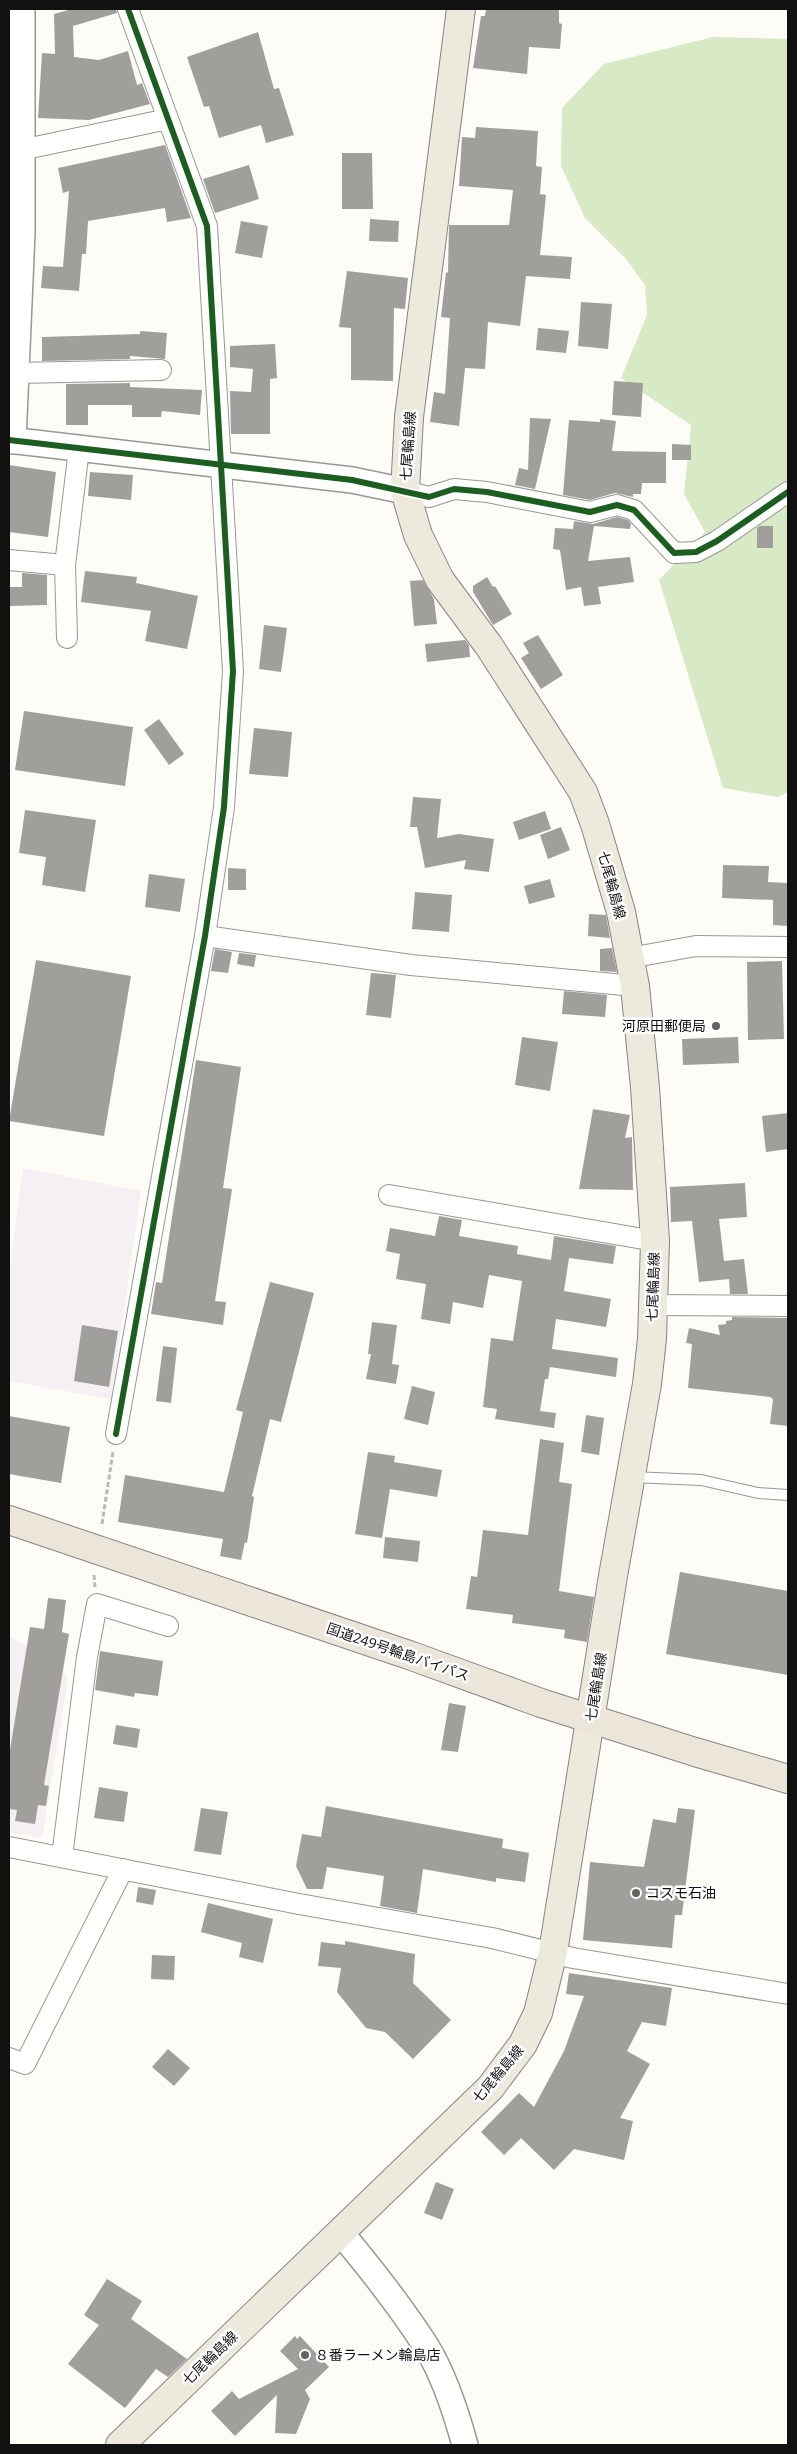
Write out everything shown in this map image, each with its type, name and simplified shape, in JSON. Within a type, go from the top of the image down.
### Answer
[{"type":"highway","name":"国道249号輪島バイパス","points":[[9,1520],[591,1718],[695,1752],[788,1779]]},
{"type":"main road","name":"七尾輪島線","points":[[120,2445],[490,2088],[523,2044],[538,2013],[553,1952],[613,1576],[648,1384],[655,1241],[645,1086],[635,986],[621,912],[595,824],[583,792],[489,646],[440,580],[418,535],[405,491],[409,417],[461,9]]},
{"type":"street","points":[[9,11],[22,9],[20,150],[22,233],[17,373],[11,440],[352,480],[429,497],[454,489],[487,492],[590,512],[617,506],[634,510],[674,553],[696,552],[717,541],[788,492]]},
{"type":"street","points":[[116,1434],[205,936],[224,807],[233,671],[207,226],[128,9]]},
{"type":"street","points":[[20,150],[168,119]]},
{"type":"street","points":[[17,373],[161,370]]},
{"type":"street","points":[[67,638],[65,565],[79,449]]},
{"type":"street","points":[[9,560],[65,565]]},
{"type":"street","points":[[205,936],[411,965],[635,986]]},
{"type":"street","points":[[629,958],[696,946],[788,947]]},
{"type":"street","points":[[389,1195],[655,1241]]},
{"type":"street","points":[[653,1305],[788,1306]]},
{"type":"street","points":[[62,1857],[87,1658],[97,1604],[168,1626]]},
{"type":"street","points":[[9,1847],[299,1904],[492,1938],[573,1958],[788,1994]]},
{"type":"street","points":[[9,2058],[25,2064],[123,1869]]},
{"type":"street","points":[[341,2233],[366,2263],[427,2347],[455,2410],[466,2445]]},
{"type":"lane","points":[[632,1477],[701,1480],[758,1493],[788,1495]]},
{"type":"path","points":[[102,1524],[116,1434]]},
{"type":"shaded area","points":[[23,1168],[141,1191],[111,1399],[9,1381],[9,1278]]},
{"type":"shaded area","points":[[9,1636],[55,1663],[68,1678],[42,1838],[9,1832]]},
{"type":"green space","points":[[713,37],[788,39],[788,792],[778,797],[723,788],[659,580],[705,532],[684,494],[691,425],[621,378],[647,315],[645,285],[626,259],[585,218],[561,166],[562,108],[604,64]]},
{"type":"building","points":[[72,9],[116,9],[117,13],[73,26],[74,57],[99,60],[128,51],[137,85],[142,83],[150,104],[89,120],[38,118],[42,53],[55,54],[54,14]]},
{"type":"building","points":[[486,9],[559,9],[559,23],[562,24],[560,49],[529,47],[527,74],[473,68],[481,16],[485,16]]},
{"type":"building","points":[[258,32],[274,89],[279,88],[294,135],[266,143],[261,125],[219,138],[209,106],[204,107],[187,57]]},
{"type":"building","points":[[476,127],[538,131],[536,166],[542,167],[540,194],[546,195],[540,255],[572,257],[570,279],[526,276],[520,326],[488,322],[485,369],[465,368],[459,426],[430,422],[434,392],[445,394],[450,318],[441,317],[446,272],[448,273],[449,225],[509,225],[513,190],[459,186],[462,137],[475,138]]},
{"type":"building","points":[[165,145],[191,218],[167,222],[165,208],[88,221],[86,254],[82,254],[79,291],[41,288],[43,266],[63,267],[69,191],[63,193],[58,168]]},
{"type":"building","points":[[342,153],[372,153],[373,209],[342,209]]},
{"type":"building","points":[[249,165],[259,199],[215,213],[203,179]]},
{"type":"building","points":[[370,219],[399,221],[398,242],[369,241]]},
{"type":"building","points":[[241,221],[268,226],[262,258],[235,253]]},
{"type":"building","points":[[347,271],[408,278],[405,309],[394,308],[393,381],[351,380],[351,328],[339,327]]},
{"type":"building","points":[[581,302],[612,304],[608,349],[578,346]]},
{"type":"building","points":[[538,328],[569,331],[566,353],[536,350]]},
{"type":"building","points":[[140,331],[167,333],[165,359],[130,356],[130,359],[42,361],[42,337],[140,334]]},
{"type":"building","points":[[275,344],[277,378],[270,379],[270,434],[231,434],[230,391],[251,392],[253,369],[230,367],[230,346]]},
{"type":"building","points":[[614,381],[643,383],[641,417],[612,415]]},
{"type":"building","points":[[130,383],[130,387],[202,390],[200,415],[162,411],[161,417],[132,417],[132,405],[88,405],[88,425],[66,425],[66,384]]},
{"type":"building","points":[[530,418],[551,419],[535,489],[515,485],[519,468],[528,470]]},
{"type":"building","points":[[600,419],[616,421],[612,451],[666,452],[666,483],[642,483],[641,494],[633,494],[633,497],[615,493],[590,500],[563,495],[569,420],[600,422]]},
{"type":"building","points":[[672,444],[691,445],[691,460],[672,460]]},
{"type":"building","points":[[9,465],[56,472],[48,537],[9,532]]},
{"type":"building","points":[[90,472],[133,475],[131,500],[88,496]]},
{"type":"building","points":[[617,517],[628,520],[631,524],[630,529],[594,526],[588,561],[630,557],[634,582],[598,587],[601,604],[584,606],[581,587],[566,590],[560,550],[553,549],[555,528],[573,529],[574,521],[593,524]]},
{"type":"building","points":[[760,526],[773,526],[773,548],[757,548],[757,528]]},
{"type":"building","points":[[85,571],[137,577],[136,583],[198,596],[187,649],[145,641],[151,611],[81,602]]},
{"type":"building","points":[[22,573],[47,575],[47,605],[9,606],[9,587],[22,587]]},
{"type":"building","points":[[487,577],[493,587],[495,586],[512,614],[493,625],[473,592],[473,586]]},
{"type":"building","points":[[423,580],[434,599],[437,624],[414,626],[410,581]]},
{"type":"building","points":[[264,625],[287,628],[281,672],[259,669]]},
{"type":"building","points":[[538,635],[563,675],[541,689],[521,658],[529,653],[523,643]]},
{"type":"building","points":[[465,640],[469,645],[470,657],[427,662],[425,644]]},
{"type":"building","points":[[24,711],[133,727],[125,786],[15,770]]},
{"type":"building","points":[[159,719],[184,754],[169,765],[144,730]]},
{"type":"building","points":[[254,728],[292,732],[288,777],[249,774]]},
{"type":"building","points":[[413,797],[441,799],[437,838],[459,834],[494,839],[489,872],[464,869],[466,860],[425,868],[417,827],[410,827]]},
{"type":"building","points":[[25,810],[96,820],[85,892],[42,885],[46,857],[19,853]]},
{"type":"building","points":[[545,811],[551,829],[519,840],[513,822]]},
{"type":"building","points":[[561,827],[570,850],[548,859],[540,835]]},
{"type":"building","points":[[723,865],[769,866],[768,882],[788,883],[788,926],[773,925],[773,900],[722,898]]},
{"type":"building","points":[[228,868],[246,869],[246,890],[228,890]]},
{"type":"building","points":[[149,874],[185,879],[180,912],[145,907]]},
{"type":"building","points":[[550,879],[555,897],[529,904],[524,886]]},
{"type":"building","points":[[415,892],[452,895],[449,932],[412,929]]},
{"type":"building","points":[[589,914],[606,915],[610,938],[588,936]]},
{"type":"building","points":[[612,948],[617,972],[600,971],[600,949]]},
{"type":"building","points":[[215,949],[232,952],[228,973],[211,971]]},
{"type":"building","points":[[239,953],[256,955],[254,967],[237,964]]},
{"type":"building","points":[[36,960],[131,976],[104,1136],[9,1121]]},
{"type":"building","points":[[782,961],[784,1039],[748,1040],[747,962]]},
{"type":"building","points":[[371,973],[396,975],[391,1018],[366,1015]]},
{"type":"building","points":[[564,991],[607,995],[605,1017],[562,1014]]},
{"type":"building","points":[[522,1037],[558,1042],[550,1091],[515,1085]]},
{"type":"building","points":[[738,1037],[739,1063],[683,1065],[682,1039]]},
{"type":"building","points":[[196,1060],[241,1067],[223,1188],[232,1189],[215,1301],[226,1302],[223,1325],[151,1314],[156,1282],[162,1283]]},
{"type":"building","points":[[593,1109],[630,1115],[625,1138],[632,1137],[633,1190],[579,1189]]},
{"type":"building","points":[[788,1113],[788,1149],[766,1152],[762,1116]]},
{"type":"building","points":[[745,1183],[747,1217],[719,1219],[724,1261],[744,1259],[748,1294],[730,1294],[729,1279],[699,1282],[692,1221],[671,1222],[670,1187]]},
{"type":"building","points":[[439,1216],[462,1220],[459,1236],[518,1246],[517,1254],[551,1260],[554,1236],[616,1246],[613,1264],[569,1258],[564,1291],[611,1299],[606,1327],[556,1319],[552,1349],[618,1358],[616,1377],[550,1367],[548,1379],[545,1379],[540,1411],[556,1413],[554,1428],[495,1419],[497,1409],[483,1407],[491,1338],[513,1341],[522,1281],[489,1275],[483,1308],[453,1302],[450,1324],[421,1319],[426,1284],[396,1279],[400,1254],[386,1251],[390,1228],[435,1236]]},
{"type":"building","points":[[270,1282],[314,1293],[281,1422],[270,1419],[252,1496],[254,1497],[247,1543],[245,1542],[241,1560],[220,1556],[223,1539],[118,1522],[125,1475],[224,1492],[243,1412],[236,1410]]},
{"type":"building","points":[[732,1317],[788,1318],[788,1426],[770,1424],[773,1399],[770,1397],[688,1388],[692,1344],[686,1343],[689,1328],[720,1335],[718,1325],[726,1324],[726,1321],[732,1320]]},
{"type":"building","points":[[372,1322],[397,1325],[392,1364],[399,1365],[396,1384],[366,1379],[371,1354],[368,1354]]},
{"type":"building","points":[[82,1325],[118,1331],[109,1387],[74,1381]]},
{"type":"building","points":[[163,1346],[177,1348],[171,1403],[156,1401]]},
{"type":"building","points":[[412,1386],[435,1392],[428,1425],[404,1419]]},
{"type":"building","points":[[586,1415],[604,1418],[599,1455],[581,1452]]},
{"type":"building","points":[[9,1416],[70,1427],[61,1483],[9,1474]]},
{"type":"building","points":[[540,1439],[564,1443],[559,1482],[572,1484],[559,1591],[594,1597],[587,1642],[564,1638],[565,1630],[512,1623],[513,1615],[466,1609],[471,1576],[477,1577],[483,1530],[528,1535]]},
{"type":"building","points":[[368,1452],[395,1456],[394,1462],[442,1470],[437,1497],[390,1489],[382,1538],[355,1534]]},
{"type":"building","points":[[385,1537],[420,1541],[418,1562],[383,1558]]},
{"type":"building","points":[[680,1572],[788,1591],[788,1675],[666,1654]]},
{"type":"building","points":[[48,1598],[66,1600],[62,1632],[69,1634],[44,1785],[49,1786],[46,1806],[38,1805],[35,1824],[15,1821],[17,1810],[9,1809],[9,1756],[30,1627],[44,1629]]},
{"type":"building","points":[[100,1651],[163,1661],[158,1696],[135,1693],[134,1697],[95,1690]]},
{"type":"building","points":[[449,1703],[466,1706],[458,1752],[441,1750]]},
{"type":"building","points":[[116,1725],[140,1729],[137,1748],[113,1744]]},
{"type":"building","points":[[99,1787],[128,1792],[124,1822],[94,1818]]},
{"type":"building","points":[[326,1806],[503,1839],[502,1848],[529,1853],[525,1882],[496,1878],[496,1882],[423,1869],[417,1913],[380,1906],[384,1876],[327,1867],[323,1889],[307,1889],[296,1866],[302,1834],[321,1837]]},
{"type":"building","points":[[201,1808],[228,1812],[221,1855],[194,1851]]},
{"type":"building","name":"コスモ石油","points":[[678,1808],[695,1810],[682,1915],[675,1915],[672,1948],[583,1940],[590,1862],[644,1867],[653,1819],[676,1823]]},
{"type":"building","points":[[138,1887],[156,1890],[153,1905],[136,1902]]},
{"type":"building","points":[[208,1903],[273,1919],[263,1963],[239,1957],[242,1943],[201,1932]]},
{"type":"building","points":[[345,1941],[415,1954],[413,1983],[451,2020],[413,2059],[385,2032],[366,2028],[337,1992],[341,1968],[318,1966],[321,1942],[345,1945]]},
{"type":"building","points":[[152,1955],[175,1956],[174,1980],[151,1979]]},
{"type":"building","points":[[569,1973],[672,1988],[666,2026],[642,2022],[627,2051],[650,2064],[620,2118],[633,2121],[624,2160],[574,2149],[554,2170],[521,2138],[504,2155],[481,2132],[519,2093],[534,2107],[564,2051],[584,1996],[566,1994]]},
{"type":"building","points":[[168,2049],[190,2068],[174,2086],[152,2067]]},
{"type":"building","points":[[436,2182],[454,2189],[442,2220],[424,2213]]},
{"type":"building","points":[[107,2279],[142,2301],[131,2319],[187,2359],[168,2377],[156,2369],[125,2408],[68,2364],[99,2325],[84,2315]]},
{"type":"building","points":[[295,2336],[297,2339],[300,2336],[329,2367],[305,2390],[310,2399],[296,2434],[275,2433],[277,2395],[235,2436],[211,2411],[232,2391],[239,2399],[298,2369],[280,2351]]},
{"type":"cycle path","points":[[116,1434],[205,936],[224,807],[233,671],[207,226],[128,9]]},
{"type":"cycle path","points":[[9,440],[352,480],[429,497],[454,489],[487,492],[590,512],[617,505],[634,510],[674,553],[696,552],[717,541],[788,492]]},
{"type":"place","name":"河原田郵便局","points":[[716,1026]]},
{"type":"place","name":"コスモ石油","points":[[636,1893]]},
{"type":"place","name":"８番ラーメン輪島店","points":[[305,2355]]}]
